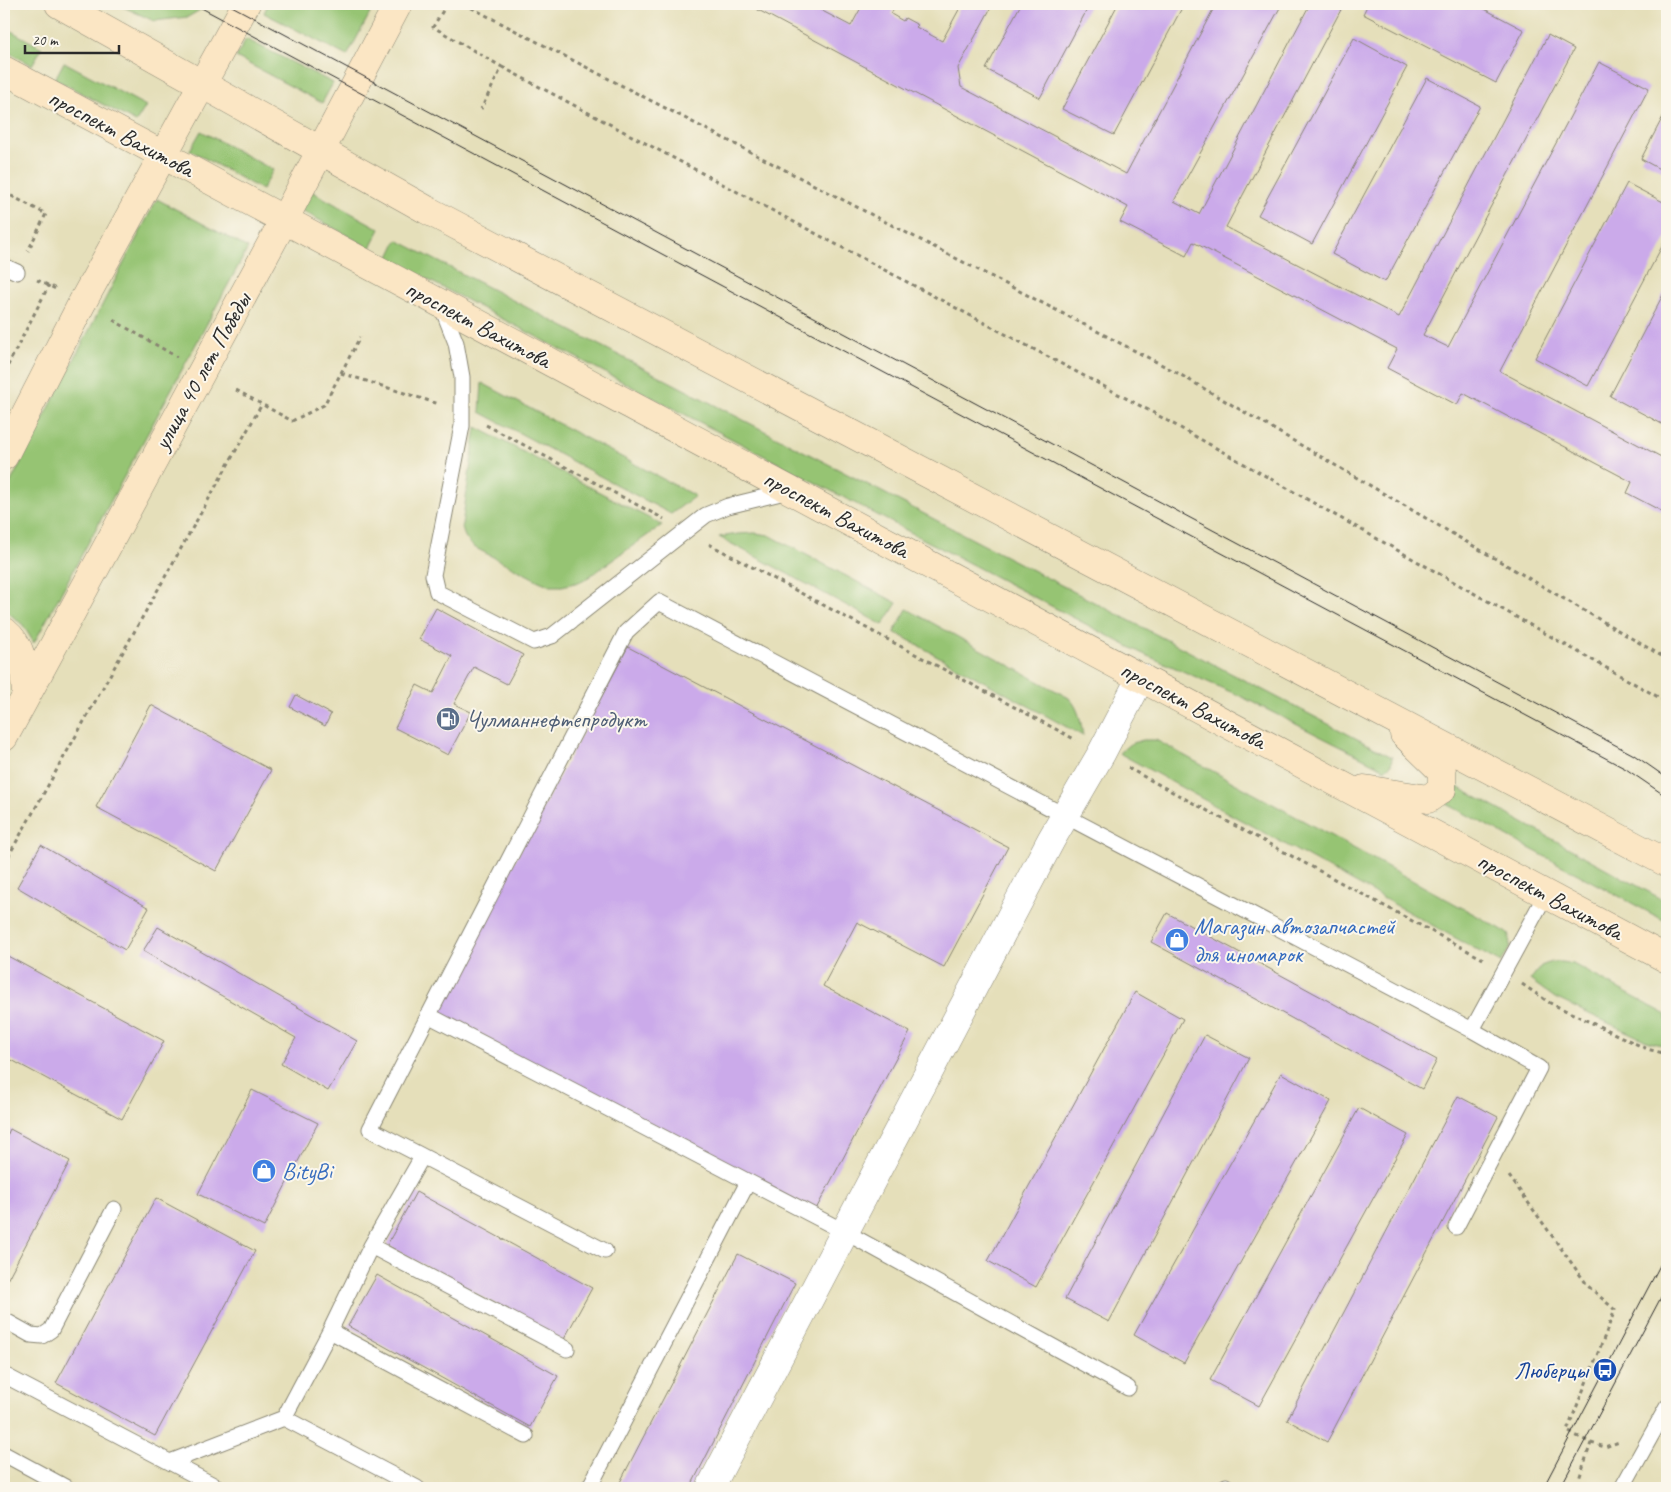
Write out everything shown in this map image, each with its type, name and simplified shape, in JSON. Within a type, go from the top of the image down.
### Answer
[{"type":"main road","points":[[59,4],[476,235],[1667,863]]},
{"type":"main road","points":[[4,456],[82,303],[246,4]]},
{"type":"main road","name":"улица 40 лет Победы","points":[[4,737],[284,220],[398,4]]},
{"type":"main road","name":"проспект Вахитова","points":[[4,70],[372,266],[391,279],[440,303],[1667,959]]},
{"type":"main road","points":[[4,631],[13,638],[23,660],[26,695]]},
{"type":"main road","points":[[1342,785],[1428,799],[1442,789],[1442,771],[1384,714]]},
{"type":"street","points":[[710,1488],[1064,816],[1101,754],[1141,677]]},
{"type":"lane","points":[[440,303],[456,343],[462,378],[462,426],[433,575],[437,592],[534,642],[552,636],[706,515],[728,506],[791,491]]},
{"type":"lane","points":[[605,1251],[370,1129],[626,632],[659,602],[1472,1030],[1539,1068],[1456,1226]]},
{"type":"lane","points":[[1472,1030],[1546,894]]},
{"type":"lane","points":[[428,1015],[845,1232],[1128,1388]]},
{"type":"lane","points":[[170,1462],[284,1418],[330,1331],[371,1246],[422,1157]]},
{"type":"lane","points":[[589,1488],[748,1182]]},
{"type":"lane","points":[[4,1320],[31,1335],[42,1336],[51,1330],[114,1209]]},
{"type":"lane","points":[[371,1246],[567,1348]]},
{"type":"lane","points":[[330,1331],[526,1436]]},
{"type":"lane","points":[[4,1375],[219,1488]]},
{"type":"lane","points":[[1622,1488],[1667,1407]]},
{"type":"lane","points":[[284,1418],[417,1488]]},
{"type":"lane","points":[[4,1454],[67,1488]]},
{"type":"path","points":[[447,4],[433,27],[502,67],[1152,412],[1667,702]]},
{"type":"path","points":[[464,4],[1174,370],[1667,659]]},
{"type":"path","points":[[481,110],[502,67]]},
{"type":"path","points":[[4,192],[46,214]]},
{"type":"path","points":[[4,373],[49,285]]},
{"type":"path","points":[[113,320],[178,358]]},
{"type":"path","points":[[236,390],[292,420],[324,405],[360,338]]},
{"type":"path","points":[[341,373],[462,412],[1505,971],[1550,1003],[1647,1049],[1667,1054]]},
{"type":"path","points":[[4,864],[262,404]]},
{"type":"path","points":[[1494,1155],[1588,1286],[1615,1310],[1567,1431],[1591,1444],[1576,1488]]},
{"type":"green space","points":[[117,4],[210,4],[188,17],[154,21]]},
{"type":"green space","points":[[268,4],[375,4],[347,56],[264,13]]},
{"type":"green space","points":[[4,27],[42,48],[32,65],[4,50]]},
{"type":"green space","points":[[246,39],[333,83],[322,103],[236,57]]},
{"type":"green space","points":[[64,62],[146,106],[136,122],[55,79]]},
{"type":"green space","points":[[201,131],[273,170],[262,190],[190,150]]},
{"type":"green space","points":[[311,191],[380,229],[370,248],[301,210]]},
{"type":"green space","points":[[157,199],[248,248],[34,643],[23,625],[4,609],[4,495]]},
{"type":"green space","points":[[397,240],[1392,757],[1391,765],[1385,769],[1240,696],[1141,653],[388,259]]},
{"type":"green space","points":[[482,383],[695,496],[671,514],[480,412]]},
{"type":"green space","points":[[476,427],[662,525],[583,581],[562,586],[551,586],[539,581],[474,547],[465,537],[462,525]]},
{"type":"green space","points":[[755,533],[769,535],[897,603],[883,625],[719,537]]},
{"type":"green space","points":[[907,609],[1069,698],[1077,711],[1083,736],[894,632]]},
{"type":"green space","points":[[1143,740],[1156,740],[1501,929],[1509,935],[1510,947],[1501,963],[1119,753],[1130,744]]},
{"type":"green space","points":[[1458,787],[1667,902],[1667,922],[1447,804],[1456,796]]},
{"type":"green space","points":[[1551,962],[1573,964],[1667,1015],[1667,1046],[1649,1042],[1555,998],[1530,980],[1541,966]]},
{"type":"building","points":[[747,4],[809,4],[851,26],[863,4],[896,4],[891,14],[903,21],[905,18],[918,25],[916,27],[942,41],[962,4],[993,4],[958,68],[961,87],[1126,174],[1216,4],[1282,4],[1174,201],[1199,214],[1310,4],[1344,4],[1226,227],[1399,317],[1548,35],[1574,49],[1423,335],[1448,347],[1599,62],[1649,88],[1500,371],[1667,460],[1667,514],[1627,493],[1632,482],[1463,393],[1457,405],[1387,368],[1397,349],[1193,242],[1186,256],[1120,222],[1128,207]]},
{"type":"building","points":[[1021,4],[1090,4],[1040,98],[986,69]]},
{"type":"building","points":[[1118,4],[1184,4],[1114,135],[1062,109]]},
{"type":"building","points":[[1368,4],[1475,4],[1524,30],[1496,83],[1363,14]]},
{"type":"building","points":[[1354,38],[1407,67],[1312,244],[1258,215]]},
{"type":"building","points":[[1427,78],[1480,106],[1385,282],[1332,254]]},
{"type":"building","points":[[1667,109],[1667,173],[1641,159]]},
{"type":"building","points":[[1627,183],[1667,204],[1667,237],[1588,386],[1535,358]]},
{"type":"building","points":[[1667,287],[1667,413],[1662,424],[1610,396]]},
{"type":"building","points":[[436,608],[523,655],[507,684],[474,667],[454,704],[471,712],[448,755],[395,728],[417,685],[433,693],[452,656],[419,639]]},
{"type":"building","points":[[628,647],[1008,847],[944,967],[857,922],[823,986],[910,1032],[814,1213],[434,1013]]},
{"type":"building","points":[[296,695],[331,714],[325,726],[290,707]]},
{"type":"building","points":[[151,705],[271,770],[216,871],[96,807]]},
{"type":"building","points":[[41,845],[149,908],[125,950],[17,887]]},
{"type":"building","points":[[1167,913],[1437,1060],[1422,1089],[1151,942]]},
{"type":"building","points":[[158,927],[357,1041],[328,1091],[281,1064],[296,1038],[143,951]]},
{"type":"building","points":[[4,954],[164,1041],[122,1119],[4,1056]]},
{"type":"building","points":[[1135,992],[1183,1019],[1036,1287],[988,1261]]},
{"type":"building","points":[[1205,1035],[1249,1058],[1109,1322],[1065,1299]]},
{"type":"building","points":[[1281,1073],[1331,1101],[1184,1363],[1134,1335]]},
{"type":"building","points":[[252,1090],[318,1123],[264,1227],[198,1194]]},
{"type":"building","points":[[1458,1096],[1498,1117],[1327,1442],[1287,1420]]},
{"type":"building","points":[[1359,1108],[1408,1135],[1259,1406],[1210,1380]]},
{"type":"building","points":[[10,1129],[70,1161],[5,1284],[4,1142]]},
{"type":"building","points":[[416,1192],[592,1288],[563,1341],[387,1245]]},
{"type":"building","points":[[156,1198],[255,1251],[155,1436],[56,1383]]},
{"type":"building","points":[[738,1254],[795,1283],[690,1488],[617,1488]]},
{"type":"building","points":[[377,1275],[558,1376],[530,1427],[348,1326]]},
{"type":"tram line","points":[[194,4],[1626,769],[1667,797]]},
{"type":"tram line","points":[[228,4],[1634,755],[1667,778]]},
{"type":"tram line","points":[[1543,1488],[1667,1252]]},
{"type":"tram line","points":[[1560,1488],[1667,1286]]},
{"type":"place","name":"Чулманнефтепродукт","points":[[448,719]]},
{"type":"place","name":"Магазин автозапчастей для иномарок","points":[[1177,940]]},
{"type":"place","name":"BityBi","points":[[264,1171]]},
{"type":"place","name":"Люберцы","points":[[1605,1370]]}]
